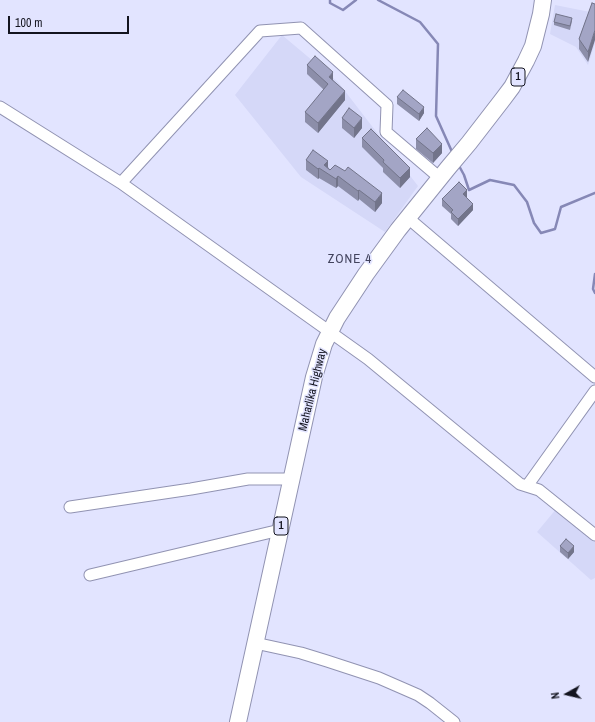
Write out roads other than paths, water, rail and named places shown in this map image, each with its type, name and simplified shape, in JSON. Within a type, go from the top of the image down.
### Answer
[{"type":"highway","name":"Maharlika Highway","points":[[238,722],[314,377],[324,344],[345,305],[398,230],[469,143],[512,87],[533,46],[541,14],[542,0]]},
{"type":"street","points":[[121,183],[260,31],[301,28],[387,105],[386,132],[444,173]]},
{"type":"street","points":[[0,107],[121,183],[368,359],[520,484],[539,490],[595,535]]},
{"type":"street","points":[[408,218],[595,377]]},
{"type":"street","points":[[527,486],[595,390]]},
{"type":"street","points":[[70,507],[248,480],[292,479]]},
{"type":"street","points":[[90,575],[280,530]]},
{"type":"street","points":[[255,644],[314,657],[379,678],[418,695],[454,722]]},
{"type":"waterway","points":[[330,0],[330,3],[343,10],[356,0]]},
{"type":"waterway","points":[[378,0],[420,22],[438,44],[436,116],[453,154]]},
{"type":"waterway","points":[[458,164],[464,175],[469,190],[490,180],[514,185],[527,202],[534,223],[541,233],[555,229],[561,207],[595,193]]},
{"type":"waterway","points":[[595,274],[593,289],[595,293]]},
{"type":"district","name":"ZONE 4","points":[[350,260]]}]
